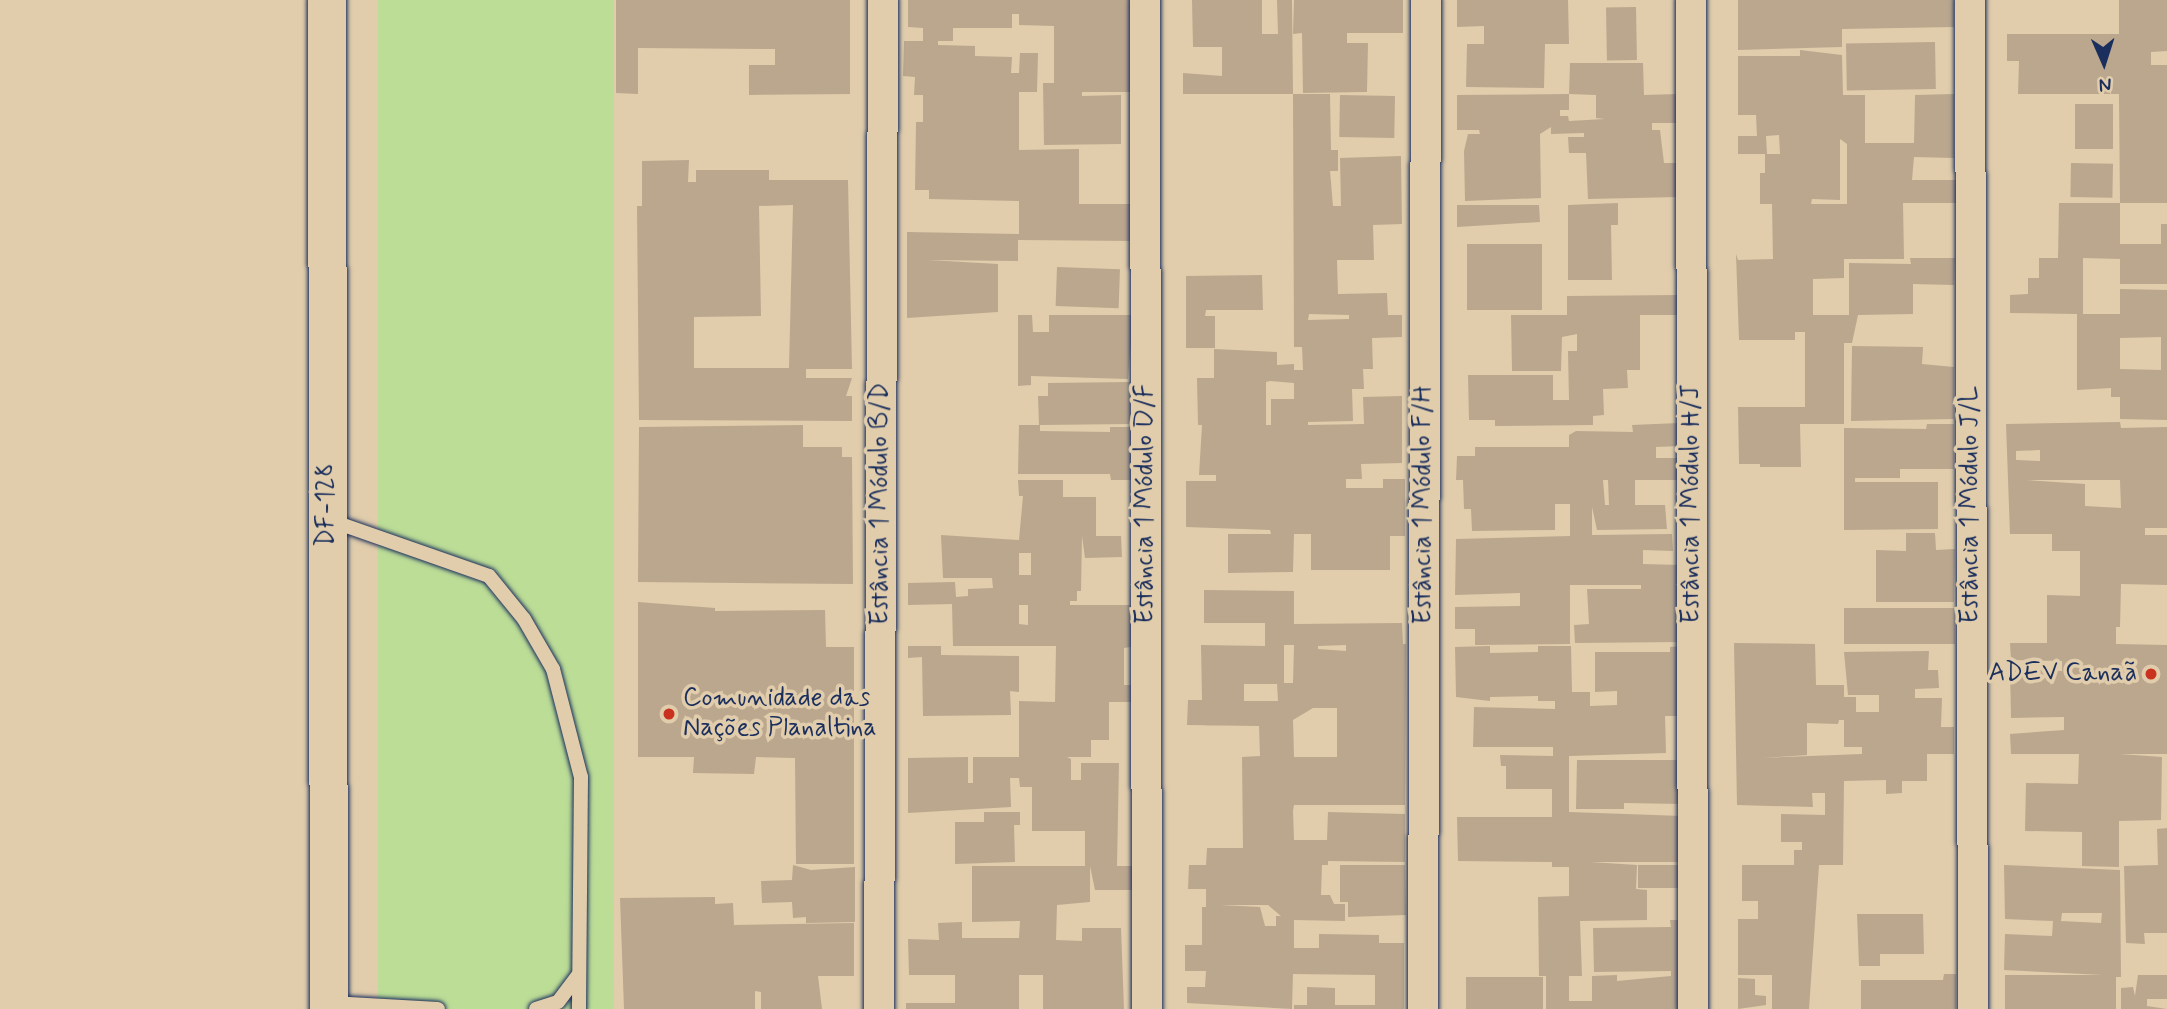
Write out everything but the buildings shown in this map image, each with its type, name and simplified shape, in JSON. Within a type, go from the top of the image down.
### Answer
[{"type":"main road","name":"DF-128","points":[[327,0],[329,1006]]},
{"type":"street","name":"Estância 1 Módulo B/D","points":[[879,1009],[883,0]]},
{"type":"street","name":"Estância 1 Módulo D/F","points":[[1145,0],[1147,1009]]},
{"type":"street","name":"Estância 1 Módulo F/H","points":[[1423,1009],[1426,0]]},
{"type":"street","name":"Estância 1 Módulo H/J","points":[[1691,0],[1693,1009]]},
{"type":"street","name":"Estância 1 Módulo J/L","points":[[1970,0],[1973,1009]]},
{"type":"lane","points":[[327,520],[489,576],[524,619],[553,669],[581,777],[579,1009]]},
{"type":"lane","points":[[536,1009],[558,1002],[579,974]]},
{"type":"lane","points":[[329,1006],[438,1009]]},
{"type":"green space","points":[[378,0],[614,0],[614,1009],[378,1009]]},
{"type":"place","name":"ADEV Canaã","points":[[2151,674]]},
{"type":"place","name":"Comunidade das Nações Planaltina","points":[[669,714]]}]
